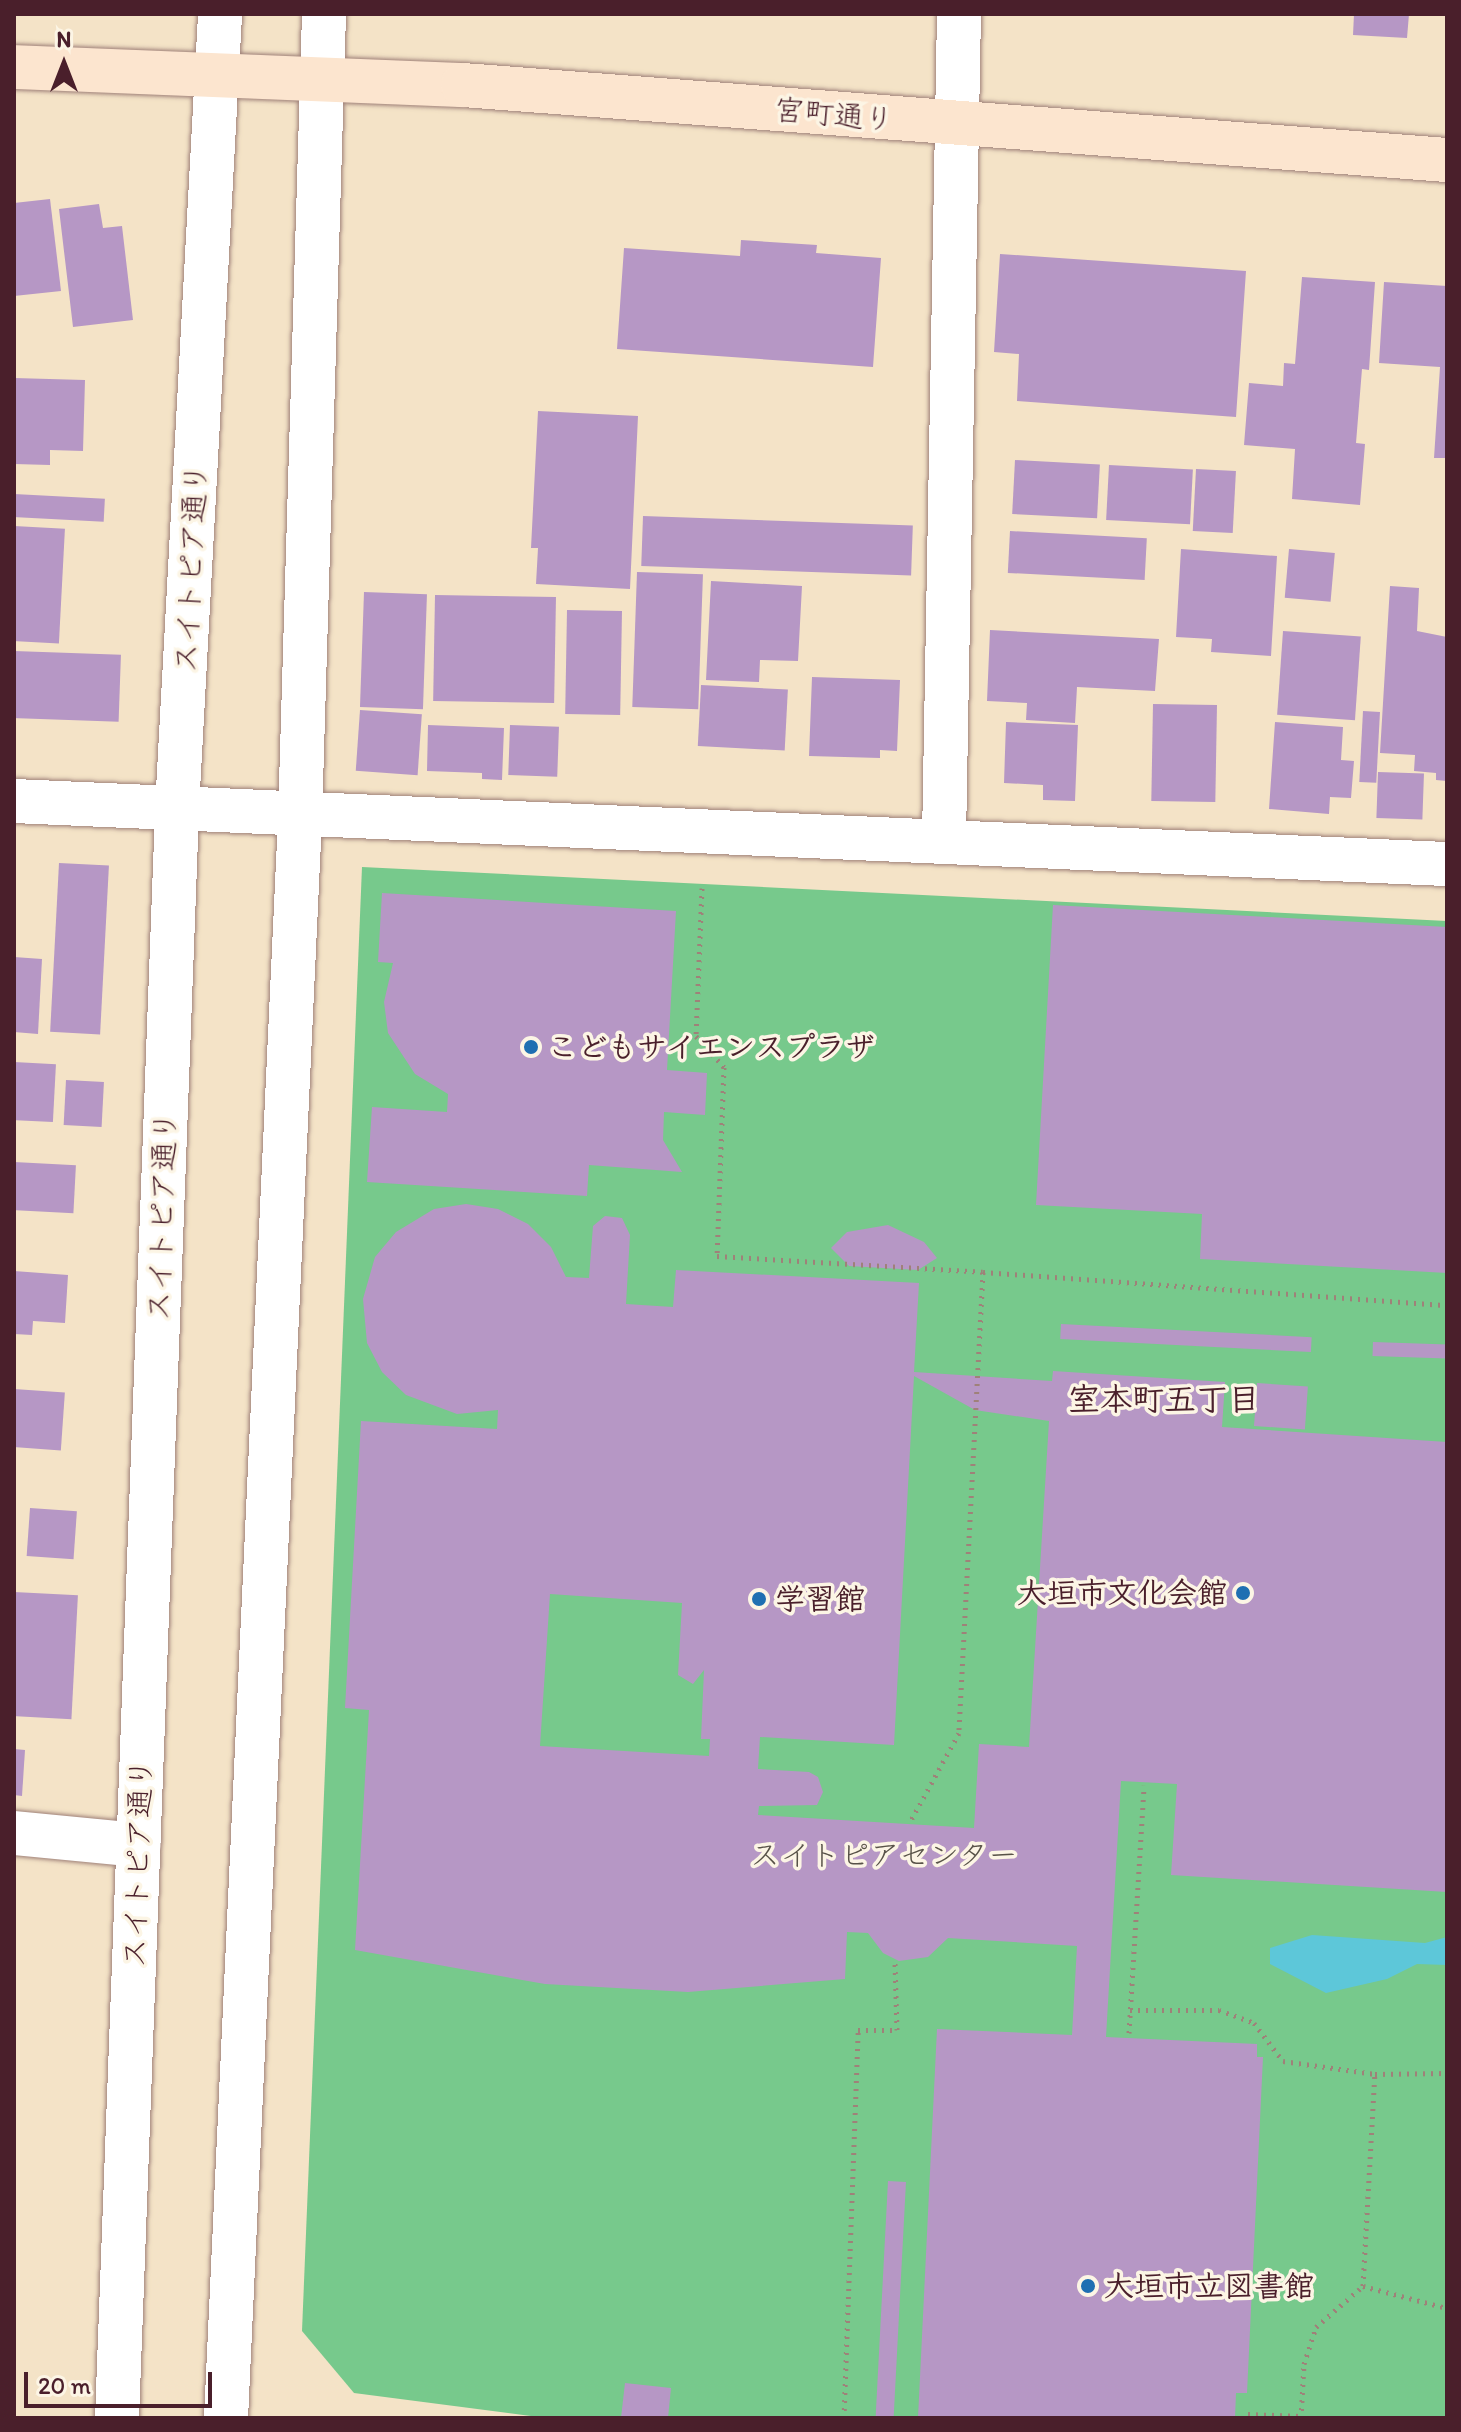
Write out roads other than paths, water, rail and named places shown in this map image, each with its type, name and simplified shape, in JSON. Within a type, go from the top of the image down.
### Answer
[{"type":"street","name":"スイトピア通り","points":[[117,2418],[177,809],[221,72],[220,14]]},
{"type":"street","points":[[226,2418],[300,818],[324,14]]},
{"type":"street","points":[[944,839],[959,14]]},
{"type":"street","name":"宮町通り","points":[[14,67],[321,77],[1447,160]]},
{"type":"street","points":[[14,801],[300,818],[944,839],[1447,864]]},
{"type":"street","points":[[14,1833],[138,1845]]},
{"type":"water","points":[[1312,1935],[1425,1943],[1447,1937],[1447,1965],[1417,1964],[1387,1979],[1326,1993],[1270,1964],[1270,1948]]},
{"type":"place","name":"こどもサイエンスプラザ","points":[[531,1047]]},
{"type":"place","name":"大垣市文化会館","points":[[1243,1593]]},
{"type":"place","name":"学習館","points":[[759,1599]]},
{"type":"place","name":"大垣市立図書館","points":[[1088,2286]]},
{"type":"district","name":"室本町五丁目","points":[[1164,1399]]},
{"type":"park label","name":"スイトピアセンター","points":[[884,1855]]}]
